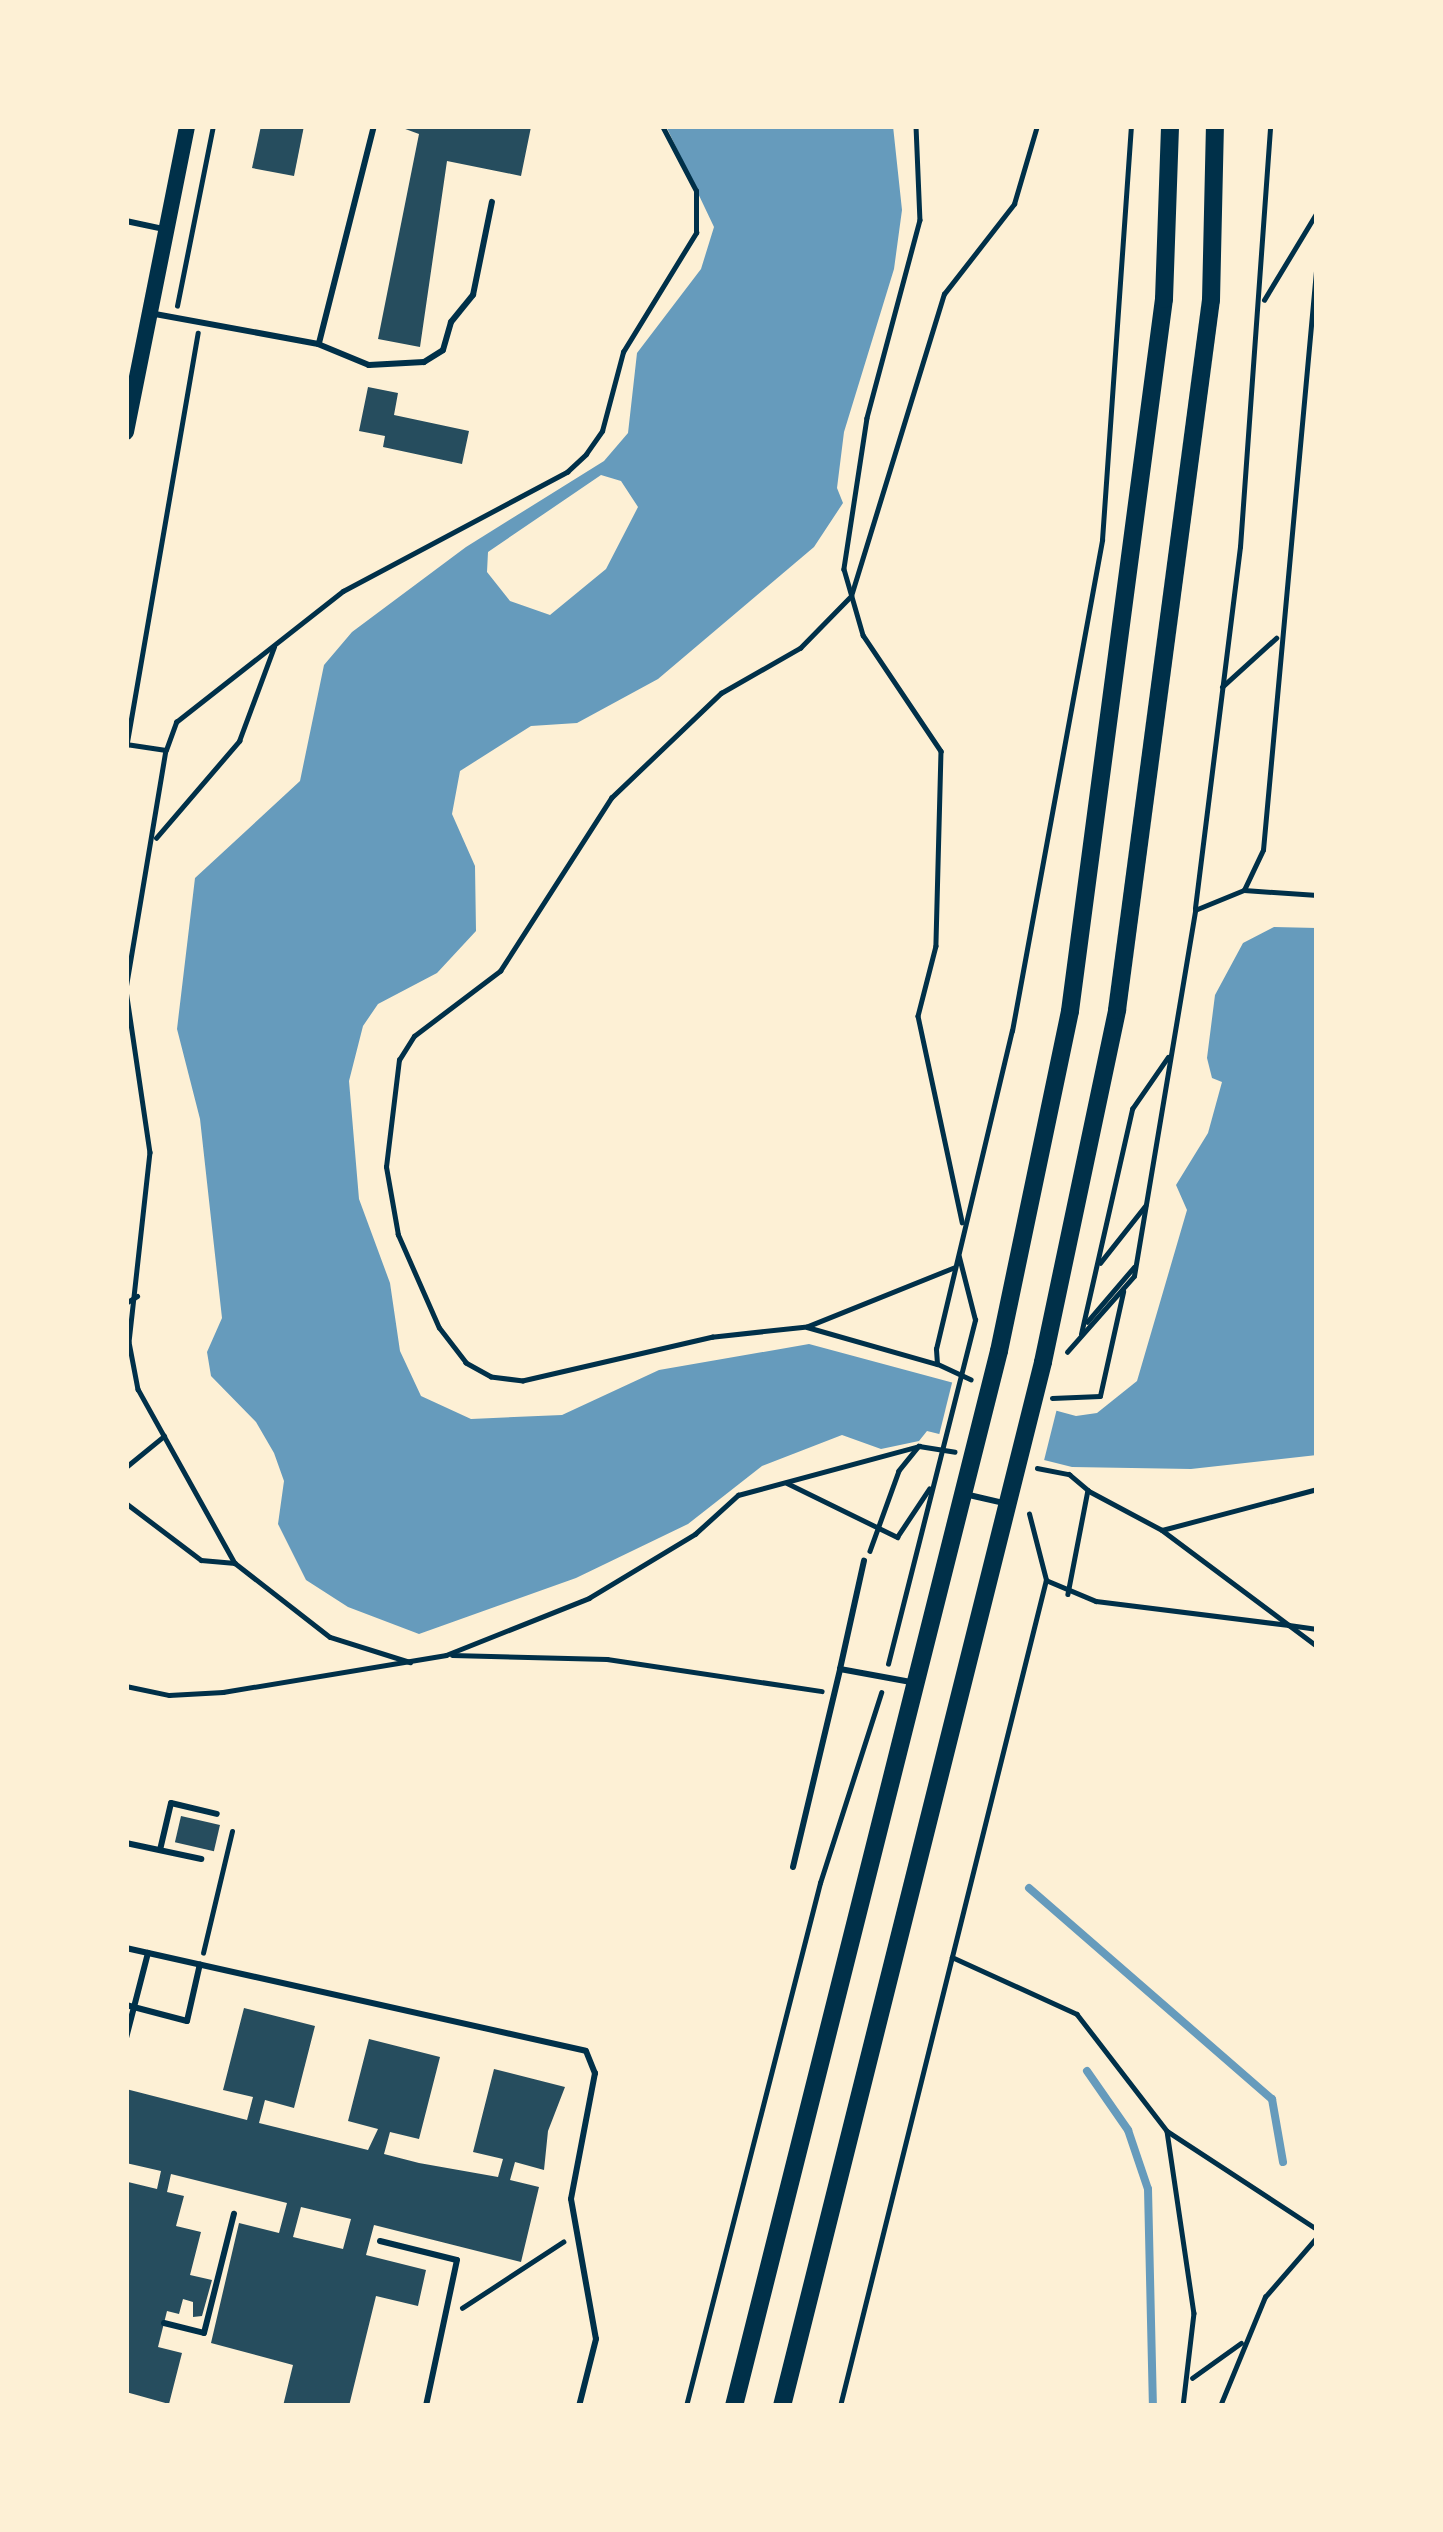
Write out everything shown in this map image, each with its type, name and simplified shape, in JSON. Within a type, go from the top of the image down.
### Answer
[{"type":"main road","points":[[734,2406],[911,1682],[999,1351],[1070,1011],[1125,630],[1164,299],[1170,126]]},
{"type":"main road","points":[[782,2406],[1043,1362],[1117,1010],[1168,660],[1211,300],[1214,126]]},
{"type":"street","points":[[126,432],[187,126]]},
{"type":"lane","points":[[318,344],[374,126]]},
{"type":"lane","points":[[150,314],[318,344],[397,368],[443,350],[451,322],[473,295],[493,202]]},
{"type":"lane","points":[[126,221],[166,230]]},
{"type":"lane","points":[[964,1485],[1008,1496]]},
{"type":"lane","points":[[793,1867],[864,1561]]},
{"type":"lane","points":[[840,1669],[911,1682]]},
{"type":"lane","points":[[160,1850],[171,1803],[218,1814]]},
{"type":"lane","points":[[126,1843],[201,1859]]},
{"type":"lane","points":[[126,1948],[586,2051],[595,2073],[571,2198],[573,2235],[596,2338],[579,2406]]},
{"type":"lane","points":[[126,2038],[130,2006],[148,1952]]},
{"type":"lane","points":[[130,2006],[187,2020],[200,1964]]},
{"type":"lane","points":[[164,2323],[204,2333],[234,2214]]},
{"type":"lane","points":[[380,2241],[457,2260],[426,2406]]},
{"type":"path","points":[[175,318],[213,126]]},
{"type":"path","points":[[410,1662],[330,1637],[235,1563],[138,1389],[129,1342],[150,1151],[126,990],[156,838],[166,750],[176,722],[343,591],[548,483],[586,454],[602,431],[623,352],[696,233],[696,191],[662,126]]},
{"type":"path","points":[[916,126],[920,220],[845,529],[851,596],[863,634],[941,751],[936,946],[918,1016],[964,1228]]},
{"type":"path","points":[[954,1268],[807,1327],[712,1337],[523,1382],[491,1377],[466,1363],[439,1328],[398,1234],[386,1167],[399,1060],[414,1036],[500,970],[611,798],[721,693],[800,648],[851,596],[944,294],[1014,204],[1037,126]]},
{"type":"path","points":[[786,1483],[897,1537],[937,1469],[975,1320],[958,1251],[1012,1031],[1102,540],[1131,126]]},
{"type":"path","points":[[1063,1367],[1079,1340],[1129,1285],[1172,1051],[1222,687],[1262,302],[1270,126]]},
{"type":"path","points":[[1262,302],[1317,212]]},
{"type":"path","points":[[1244,890],[1262,850],[1278,636],[1317,260]]},
{"type":"path","points":[[166,750],[126,745],[200,322]]},
{"type":"path","points":[[1222,687],[1278,636]]},
{"type":"path","points":[[156,838],[239,741],[277,642]]},
{"type":"path","points":[[1195,910],[1244,890],[1317,895]]},
{"type":"path","points":[[126,1049],[135,1056]]},
{"type":"path","points":[[1079,1340],[1132,1108],[1172,1051]]},
{"type":"path","points":[[1097,1268],[1146,1204]]},
{"type":"path","points":[[1083,1327],[1136,1264]]},
{"type":"path","points":[[126,1303],[137,1296]]},
{"type":"path","points":[[807,1327],[938,1364]]},
{"type":"path","points":[[126,1467],[164,1436]]},
{"type":"path","points":[[126,1686],[223,1692],[446,1654],[589,1598],[695,1534],[738,1495],[920,1446],[899,1472],[881,1530],[864,1561]]},
{"type":"path","points":[[1162,1530],[1317,1489]]},
{"type":"path","points":[[1088,1490],[1162,1530],[1317,1646]]},
{"type":"path","points":[[126,1503],[201,1560],[235,1563]]},
{"type":"path","points":[[840,2406],[1046,1580],[1027,1508]]},
{"type":"path","points":[[1046,1580],[1096,1601],[1317,1629]]},
{"type":"path","points":[[446,1654],[607,1658],[835,1692]]},
{"type":"path","points":[[200,1964],[232,1831]]},
{"type":"path","points":[[686,2406],[820,1883]]},
{"type":"path","points":[[952,1957],[1076,2014],[1167,2132],[1317,2233],[1265,2297],[1220,2406]]},
{"type":"path","points":[[1167,2132],[1194,2313],[1192,2378],[1183,2406]]},
{"type":"path","points":[[445,2319],[573,2235]]},
{"type":"path","points":[[1192,2378],[1244,2340]]},
{"type":"water","points":[[666,126],[893,126],[902,210],[894,269],[844,432],[837,488],[843,503],[814,547],[658,679],[577,723],[531,726],[460,771],[452,814],[475,866],[476,931],[437,973],[378,1004],[363,1026],[349,1081],[359,1199],[390,1283],[400,1351],[421,1396],[471,1419],[562,1415],[659,1370],[809,1344],[1076,1416],[1097,1413],[1137,1381],[1187,1210],[1176,1185],[1208,1133],[1222,1082],[1212,1078],[1207,1058],[1215,995],[1243,943],[1274,927],[1317,928],[1317,1455],[1191,1469],[1072,1467],[927,1431],[919,1441],[881,1449],[842,1435],[762,1466],[688,1524],[576,1578],[419,1634],[348,1607],[306,1580],[278,1524],[284,1481],[274,1453],[256,1422],[211,1376],[207,1352],[222,1318],[200,1119],[177,1029],[195,878],[300,781],[324,665],[352,632],[466,547],[604,461],[628,433],[637,353],[701,269],[714,227]],"holes":[[[601,475],[621,481],[638,507],[606,569],[550,615],[510,601],[487,572],[488,552]]]},
{"type":"pier","points":[[953,1379],[1058,1405],[1043,1466],[938,1440]]},
{"type":"building","points":[[261,126],[304,126],[294,176],[252,168]]},
{"type":"building","points":[[397,126],[531,127],[521,176],[447,161],[420,347],[378,339],[419,134]]},
{"type":"building","points":[[368,387],[398,393],[394,415],[469,431],[462,464],[383,447],[385,436],[359,431]]},
{"type":"building","points":[[181,1816],[220,1825],[214,1851],[175,1842]]},
{"type":"building","points":[[244,2008],[315,2026],[294,2108],[265,2100],[259,2123],[368,2150],[378,2129],[348,2121],[369,2039],[440,2057],[419,2139],[390,2132],[384,2154],[498,2177],[503,2159],[473,2152],[494,2069],[565,2087],[548,2131],[544,2170],[515,2162],[510,2180],[539,2187],[521,2262],[374,2225],[366,2255],[426,2270],[418,2306],[376,2296],[349,2406],[283,2406],[293,2365],[211,2343],[239,2223],[279,2233],[287,2203],[171,2174],[167,2192],[184,2196],[176,2226],[201,2232],[190,2275],[212,2280],[202,2316],[193,2317],[193,2302],[183,2299],[179,2314],[167,2311],[158,2347],[182,2353],[169,2404],[126,2392],[126,2190],[128,2182],[157,2189],[161,2171],[126,2163],[126,2089],[247,2120],[253,2097],[223,2090]],"holes":[[[301,2207],[351,2219],[343,2249],[293,2237]]]},
{"type":"waterway","points":[[1029,1888],[1272,2099],[1283,2162]]},
{"type":"waterway","points":[[1087,2071],[1128,2130],[1148,2189],[1153,2406]]}]
